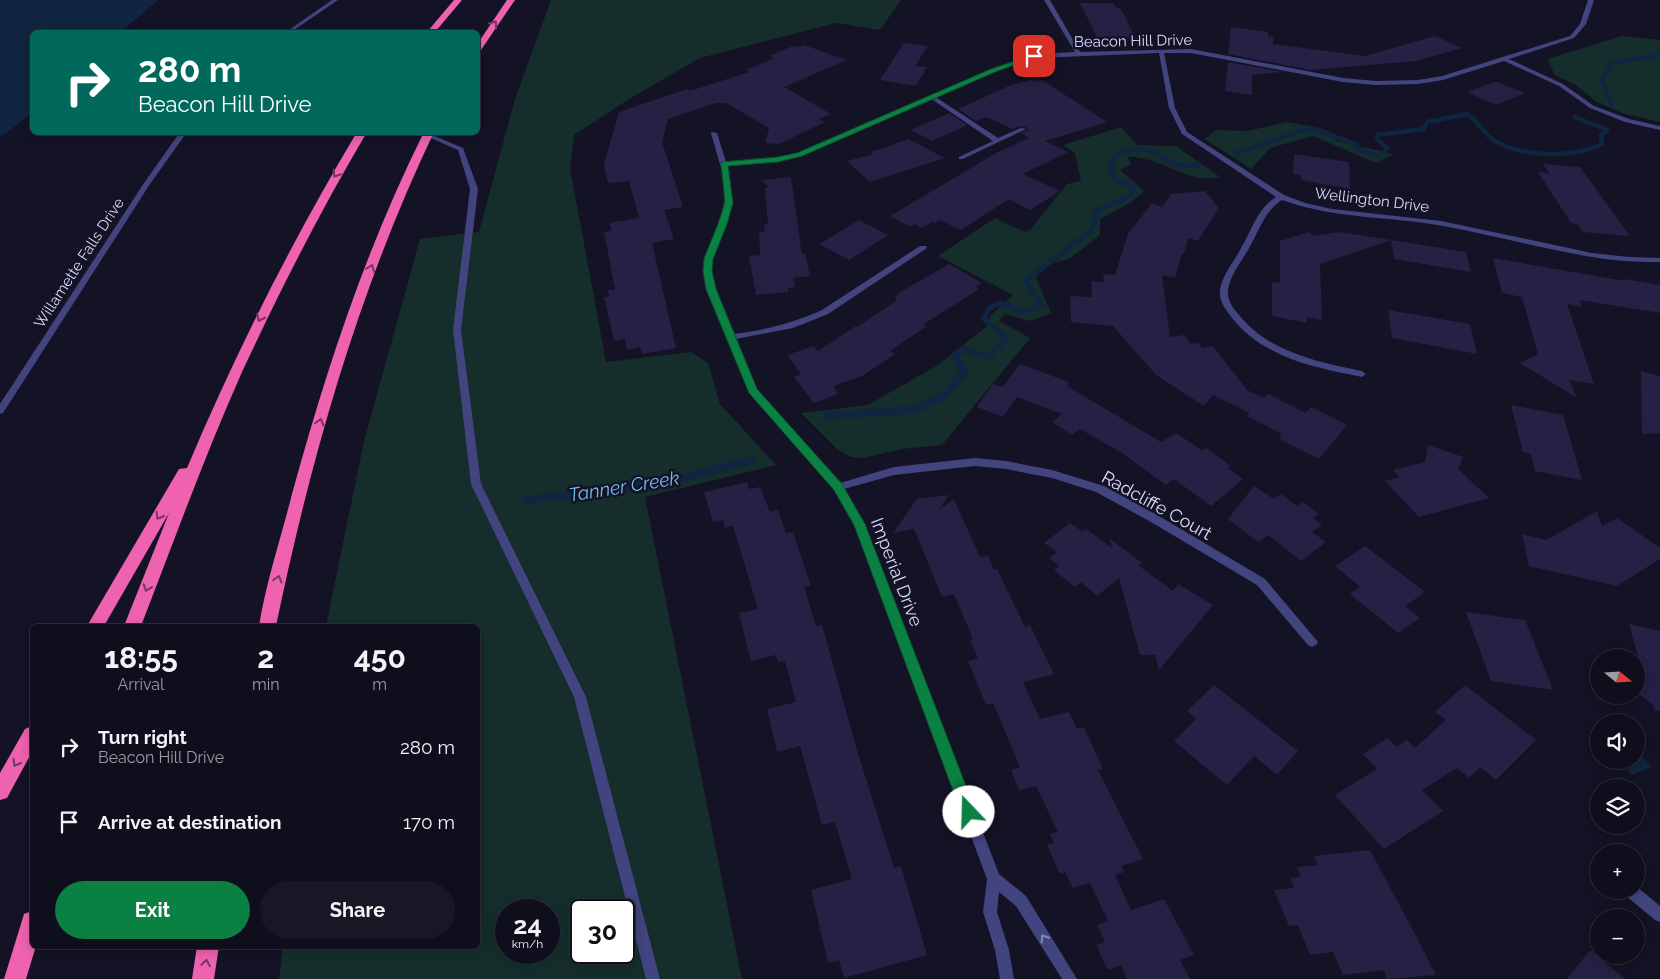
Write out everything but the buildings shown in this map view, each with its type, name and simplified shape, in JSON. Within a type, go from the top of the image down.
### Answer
[{"type":"highway","points":[[433,30],[458,0]]},
{"type":"highway","points":[[480,45],[511,0]]},
{"type":"highway","points":[[134,624],[210,429],[251,336],[330,184],[360,135]]},
{"type":"highway","points":[[268,624],[274,594],[331,380],[354,313],[402,188],[428,135]]},
{"type":"highway","points":[[97,624],[210,429]]},
{"type":"highway","points":[[0,791],[30,738]]},
{"type":"highway","points":[[15,979],[30,929]]},
{"type":"highway","points":[[203,979],[208,949]]},
{"type":"street","points":[[291,30],[335,0]]},
{"type":"street","points":[[1047,0],[1078,53]]},
{"type":"street","name":"Beacon Hill Drive","points":[[723,164],[778,159],[800,154],[1026,58],[1078,53],[1201,52],[1326,78],[1376,83],[1427,81],[1505,59],[1572,37],[1583,24],[1591,0]]},
{"type":"street","name":"Wellington Drive","points":[[1161,51],[1172,108],[1184,133],[1281,197],[1303,205],[1332,211],[1441,223],[1592,255],[1660,260]]},
{"type":"street","points":[[1505,59],[1561,85],[1592,107],[1627,121],[1660,128]]},
{"type":"street","points":[[932,97],[998,141]]},
{"type":"street","points":[[961,158],[1023,129]]},
{"type":"street","name":"Imperial Drive","points":[[714,133],[723,164],[729,203],[710,251],[707,271],[711,289],[753,390],[838,487],[859,524],[994,879],[990,912],[1002,950],[1007,979]]},
{"type":"street","name":"Willamette Falls Drive","points":[[0,411],[147,184],[182,135]]},
{"type":"street","points":[[431,135],[461,149],[474,189],[457,330],[476,484],[580,697],[653,979]]},
{"type":"street","points":[[1281,197],[1270,203],[1264,210],[1253,236],[1236,264],[1224,291],[1227,306],[1236,319],[1253,335],[1270,346],[1296,358],[1325,367],[1362,374]]},
{"type":"street","points":[[730,337],[792,326],[811,319],[825,312],[923,248]]},
{"type":"street","name":"Radcliffe Court","points":[[838,487],[902,470],[975,462],[1006,465],[1052,474],[1100,489],[1155,519],[1261,582],[1312,642]]},
{"type":"street","points":[[994,879],[1022,901],[1070,979]]},
{"type":"street","points":[[1641,899],[1660,915]]},
{"type":"green space","points":[[551,0],[901,0],[880,30],[836,23],[700,58],[631,98],[574,135],[570,168],[606,362],[691,352],[708,363],[720,404],[776,465],[645,497],[742,979],[279,979],[283,949],[480,949],[480,624],[326,624],[364,441],[420,239],[479,232],[515,99]]},
{"type":"green space","points":[[1622,36],[1660,40],[1660,122],[1625,114],[1597,102],[1574,84],[1555,75],[1547,59]]},
{"type":"green space","points":[[1287,122],[1320,128],[1335,134],[1336,141],[1394,154],[1376,163],[1313,136],[1270,148],[1251,169],[1205,139],[1216,130],[1247,131]]},
{"type":"green space","points":[[1121,127],[1137,145],[1176,146],[1220,177],[1196,177],[1151,160],[1128,157],[1131,165],[1120,170],[1144,191],[1130,203],[1100,219],[1100,235],[1069,259],[1046,264],[1036,278],[1051,313],[1030,321],[1005,314],[999,321],[1030,338],[942,445],[902,449],[863,458],[851,457],[838,450],[801,413],[868,405],[938,365],[986,327],[990,316],[1013,295],[938,256],[995,218],[1025,232],[1030,230],[1067,184],[1081,181],[1075,153],[1063,145]]},
{"type":"water","points":[[0,0],[158,0],[123,30],[30,30],[30,115],[0,138]]},
{"type":"water","points":[[1645,760],[1652,767],[1632,775],[1626,769],[1645,769]]},
{"type":"waterway","name":"Tanner Creek","points":[[1612,105],[1602,81],[1612,63],[1660,55]]},
{"type":"waterway","name":"Tanner Creek","points":[[1236,153],[1303,130],[1316,130],[1356,144],[1356,148],[1376,156],[1385,153],[1387,148],[1377,139],[1377,135],[1424,129],[1427,122],[1467,114],[1492,139],[1522,151],[1546,154],[1569,153],[1580,152],[1602,144],[1601,135],[1607,130],[1575,117]]},
{"type":"waterway","name":"Tanner Creek","points":[[1113,159],[1115,155],[1135,149],[1147,150],[1166,159]]},
{"type":"waterway","name":"Tanner Creek","points":[[960,365],[955,357],[964,349],[988,357],[1007,338],[984,319],[989,308],[1001,303],[1023,312],[1042,305],[1025,281],[1092,230],[1097,210],[1130,197],[1133,187],[1117,180],[1110,169],[1114,158]]},
{"type":"waterway","name":"Tanner Creek","points":[[1164,158],[1180,165],[1198,165]]},
{"type":"waterway","name":"Tanner Creek","points":[[828,415],[914,410],[944,396],[964,372],[959,364]]},
{"type":"waterway","name":"Tanner Creek","points":[[525,500],[655,485],[752,460]]},
{"type":"route","points":[[969,812],[859,524],[838,487],[753,390],[711,289],[707,271],[708,259],[729,203],[723,164],[778,159],[800,154],[993,71],[1034,56]]}]
